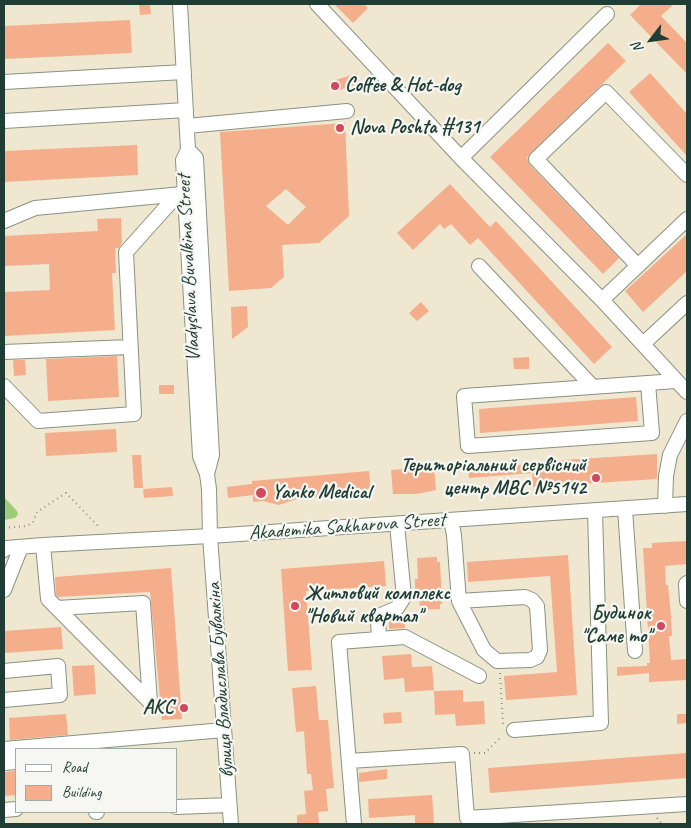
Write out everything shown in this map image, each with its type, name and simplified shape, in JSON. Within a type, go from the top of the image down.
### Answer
[{"type":"street","points":[[180,4],[188,150]]},
{"type":"street","points":[[317,4],[460,158],[602,300],[687,392]]},
{"type":"street","points":[[460,158],[606,14]]},
{"type":"street","points":[[4,82],[184,72]]},
{"type":"street","points":[[638,266],[536,159],[606,92],[687,175]]},
{"type":"street","points":[[4,121],[186,110]]},
{"type":"street","points":[[187,126],[347,111]]},
{"type":"street","name":"Vladyslava Buvalkina Street","points":[[208,474],[200,456],[182,194],[183,160],[188,150],[196,158],[212,455],[208,474],[210,536]]},
{"type":"street","points":[[4,221],[35,208],[182,194]]},
{"type":"street","points":[[4,386],[38,421],[134,414],[126,252],[182,194]]},
{"type":"street","points":[[602,300],[687,219]]},
{"type":"street","points":[[479,266],[593,387]]},
{"type":"street","points":[[643,344],[687,303]]},
{"type":"street","points":[[4,352],[130,347]]},
{"type":"street","points":[[648,383],[652,433],[468,446],[464,396],[676,380]]},
{"type":"street","points":[[665,506],[666,476],[670,455],[687,421]]},
{"type":"street","name":"Akademika Sakharova Street","points":[[5,549],[687,504]]},
{"type":"street","points":[[626,509],[635,651]]},
{"type":"street","points":[[507,731],[601,723],[595,511]]},
{"type":"street","points":[[451,520],[454,535],[459,601],[484,650],[492,658],[499,661],[530,660],[537,657],[539,654],[535,603],[525,597],[459,601]]},
{"type":"street","points":[[379,639],[379,616],[397,608],[404,597],[398,524]]},
{"type":"street","name":"вулиця Владислава Бувалкіна","points":[[210,536],[231,824]]},
{"type":"street","points":[[43,545],[48,600],[150,702],[143,603],[57,608]]},
{"type":"street","points":[[4,590],[21,547]]},
{"type":"street","points":[[687,583],[687,601]]},
{"type":"street","points":[[354,824],[338,642],[405,637],[479,676]]},
{"type":"street","points":[[4,671],[58,666],[60,695],[4,700]]},
{"type":"street","points":[[16,748],[224,730]]},
{"type":"street","points":[[349,762],[462,754],[467,818],[687,804]]},
{"type":"street","points":[[178,808],[229,805]]},
{"type":"path","points":[[4,528],[27,526],[33,522],[37,512],[66,493],[99,527]]},
{"type":"path","points":[[462,754],[485,753],[507,731],[499,661]]},
{"type":"green space","points":[[4,497],[17,511],[18,514],[15,518],[4,520]]},
{"type":"building","points":[[139,4],[150,4],[151,14],[140,15]]},
{"type":"building","points":[[334,4],[364,4],[368,8],[353,23]]},
{"type":"building","points":[[641,4],[674,4],[661,16],[687,43],[687,74],[630,15]]},
{"type":"building","points":[[130,20],[132,53],[4,59],[4,26]]},
{"type":"building","points":[[608,43],[626,61],[527,157],[530,165],[619,258],[603,274],[490,157]]},
{"type":"building","points":[[357,73],[360,83],[334,92],[330,82]]},
{"type":"building","points":[[650,73],[687,114],[687,156],[629,92]]},
{"type":"building","points":[[345,123],[349,216],[319,243],[282,245],[284,277],[271,288],[229,291],[220,132]],"holes":[[[286,189],[306,207],[288,225],[266,206]]]},
{"type":"building","points":[[137,145],[138,175],[4,182],[4,151]]},
{"type":"building","points":[[450,184],[490,227],[496,221],[612,347],[594,364],[478,238],[470,245],[451,224],[444,229],[440,224],[413,250],[397,233]]},
{"type":"building","points":[[121,218],[122,243],[119,248],[115,248],[116,273],[112,273],[115,330],[4,336],[4,292],[50,290],[49,264],[4,266],[4,236],[98,231],[97,219]]},
{"type":"building","points":[[687,234],[687,271],[643,312],[625,291]]},
{"type":"building","points":[[421,302],[429,311],[417,321],[409,313]]},
{"type":"building","points":[[247,306],[248,327],[232,339],[231,307]]},
{"type":"building","points":[[117,356],[119,397],[48,401],[46,359]]},
{"type":"building","points":[[529,357],[529,369],[514,369],[513,358]]},
{"type":"building","points":[[13,360],[25,360],[26,375],[14,376]]},
{"type":"building","points":[[159,385],[174,385],[174,394],[159,394]]},
{"type":"building","points":[[636,397],[638,421],[480,433],[479,409]]},
{"type":"building","points":[[116,429],[117,452],[46,456],[45,433]]},
{"type":"building","points":[[657,454],[657,479],[533,487],[532,473],[469,478],[468,469],[531,464],[531,462]]},
{"type":"building","points":[[132,455],[141,455],[143,488],[134,488]]},
{"type":"building","points":[[434,467],[436,490],[416,494],[393,494],[391,470]]},
{"type":"building","points":[[369,471],[371,493],[345,500],[329,496],[297,499],[279,505],[263,501],[253,502],[253,495],[228,498],[227,487],[252,484],[252,481]]},
{"type":"building","points":[[172,487],[173,496],[144,498],[143,489]]},
{"type":"building","name":"Будинок \"Саме то\"","points":[[687,541],[687,564],[665,566],[671,616],[672,636],[669,636],[671,660],[687,659],[687,680],[649,682],[649,673],[617,676],[617,667],[647,666],[647,663],[650,663],[643,548],[652,548],[652,543]]},
{"type":"building","points":[[568,555],[577,695],[506,700],[504,676],[557,672],[550,576],[468,582],[467,562]]},
{"type":"building","points":[[437,557],[437,562],[440,562],[442,604],[440,604],[440,609],[420,610],[419,590],[415,590],[415,579],[418,579],[417,558]]},
{"type":"building","name":"Житловий комплекс \"Новий квартал\"","points":[[384,561],[386,586],[306,591],[312,670],[288,671],[281,569]]},
{"type":"building","points":[[171,568],[182,719],[162,720],[150,592],[58,597],[56,595],[55,577]]},
{"type":"building","points":[[390,620],[405,620],[405,628],[389,629]]},
{"type":"building","points":[[61,627],[63,649],[5,653],[4,631]]},
{"type":"building","points":[[411,654],[412,667],[432,666],[434,690],[405,692],[404,678],[384,680],[382,656]]},
{"type":"building","points":[[94,665],[96,694],[74,696],[72,666]]},
{"type":"building","points":[[316,686],[319,720],[328,720],[334,788],[326,789],[328,811],[318,812],[319,824],[297,824],[297,815],[306,814],[304,791],[313,790],[311,774],[307,774],[304,731],[296,732],[292,688]]},
{"type":"building","points":[[463,690],[463,702],[484,701],[485,724],[456,726],[455,714],[435,715],[434,691]]},
{"type":"building","points":[[401,712],[402,723],[384,724],[383,713]]},
{"type":"building","points":[[66,714],[68,735],[10,740],[9,718]]},
{"type":"building","points":[[677,714],[687,714],[687,723],[677,724]]},
{"type":"building","points":[[687,753],[687,778],[490,793],[488,768]]},
{"type":"building","points":[[387,769],[387,779],[359,782],[359,773]]},
{"type":"building","points":[[15,771],[15,795],[4,796],[4,772]]},
{"type":"building","points":[[432,795],[434,824],[415,824],[415,815],[369,818],[368,799]]},
{"type":"place","name":"Coffee & Hot-dog","points":[[335,86]]},
{"type":"place","name":"Nova Poshta #131","points":[[340,128]]},
{"type":"place","name":"Територіальний сервісний центр МВС №5142","points":[[596,478]]},
{"type":"place","name":"Yanko Medical","points":[[261,493]]},
{"type":"place","name":"Житловий комплекс \"Новий квартал\"","points":[[295,606]]},
{"type":"place","name":"Будинок \"Саме то\"","points":[[661,626]]},
{"type":"place","name":"АКС","points":[[184,708]]}]
